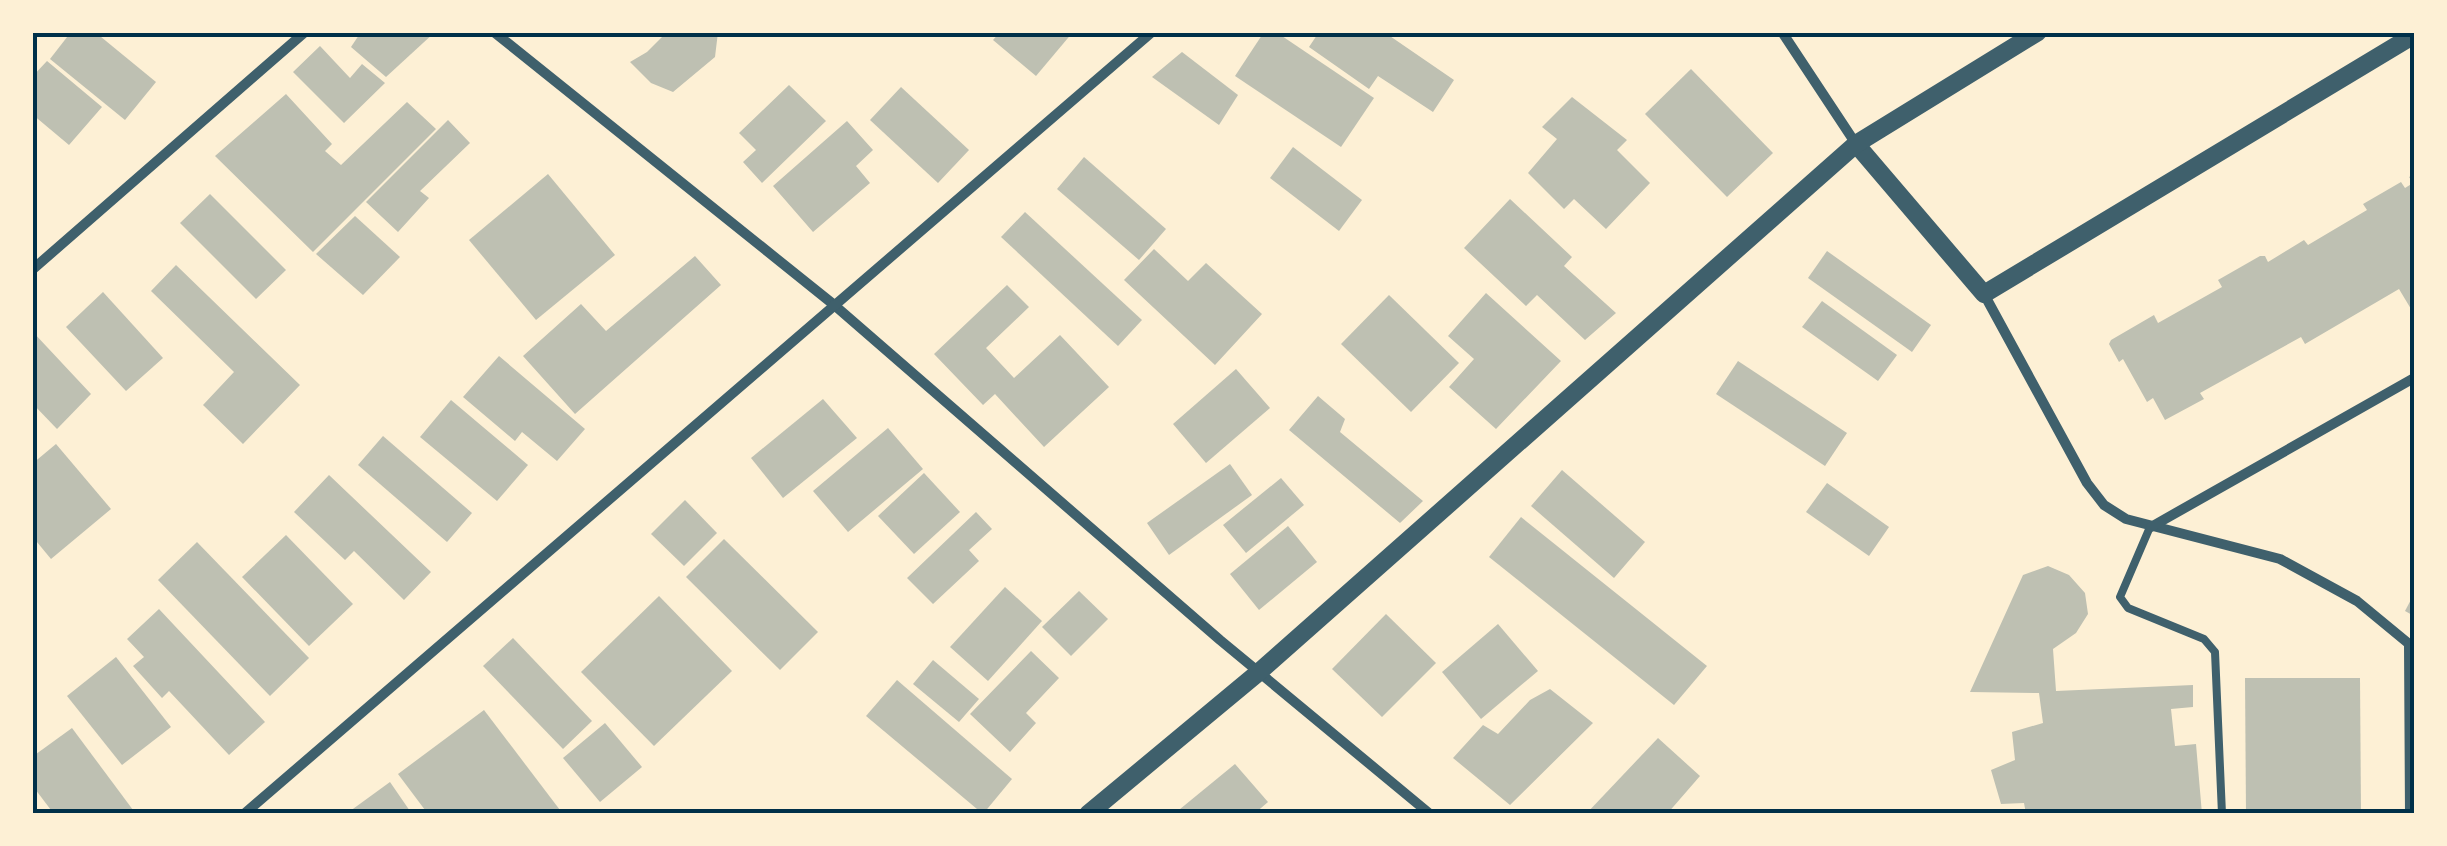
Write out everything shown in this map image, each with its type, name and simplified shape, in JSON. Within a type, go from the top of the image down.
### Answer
[{"type":"street","points":[[32,270],[305,32]]},
{"type":"street","points":[[494,32],[833,304],[1259,672],[1430,814]]},
{"type":"street","points":[[244,814],[1152,32]]},
{"type":"street","points":[[1782,32],[1856,144],[1984,294],[2087,483],[2104,505],[2126,519],[2150,527],[2280,559],[2357,600],[2412,646],[2410,814]]},
{"type":"street","points":[[1088,814],[1259,672],[1856,144],[2038,32]]},
{"type":"street","points":[[1984,294],[2414,35]]},
{"type":"street","points":[[2150,527],[2414,378]]},
{"type":"lane","points":[[2150,527],[2120,597],[2128,608],[2204,639],[2215,652],[2222,814]]},
{"type":"building","points":[[71,32],[95,32],[156,82],[125,120],[50,59]]},
{"type":"building","points":[[361,32],[435,32],[386,77],[351,47]]},
{"type":"building","points":[[667,32],[718,32],[715,57],[673,92],[651,83],[630,62]]},
{"type":"building","points":[[1000,32],[1073,32],[1036,76],[993,40]]},
{"type":"building","points":[[1264,32],[1276,32],[1374,98],[1341,147],[1235,76]]},
{"type":"building","points":[[1319,32],[1384,32],[1454,80],[1433,112],[1378,76],[1369,89],[1309,47]]},
{"type":"building","points":[[320,46],[350,78],[362,64],[385,83],[344,123],[293,72]]},
{"type":"building","points":[[1182,52],[1238,95],[1219,125],[1152,77]]},
{"type":"building","points":[[47,61],[102,107],[69,145],[32,114],[32,77]]},
{"type":"building","points":[[1691,69],[1773,153],[1727,197],[1645,114]]},
{"type":"building","points":[[789,85],[826,121],[762,183],[743,162],[756,150],[739,133]]},
{"type":"building","points":[[901,87],[969,150],[938,183],[870,120]]},
{"type":"building","points":[[286,94],[332,144],[325,151],[341,165],[407,102],[436,129],[313,252],[215,156]]},
{"type":"building","points":[[1572,97],[1627,140],[1617,150],[1650,183],[1606,229],[1574,199],[1564,209],[1528,173],[1557,139],[1542,127]]},
{"type":"building","points":[[448,120],[470,143],[420,191],[429,198],[398,232],[366,202]]},
{"type":"building","points":[[847,121],[873,150],[856,166],[870,183],[813,232],[773,186]]},
{"type":"building","points":[[1293,147],[1362,200],[1339,231],[1270,178]]},
{"type":"building","points":[[1084,157],[1166,229],[1139,260],[1057,189]]},
{"type":"building","points":[[548,174],[615,255],[536,320],[469,240]]},
{"type":"building","points":[[2414,174],[2414,314],[2399,289],[2305,344],[2301,337],[2200,393],[2204,399],[2165,420],[2153,398],[2147,402],[2123,359],[2119,362],[2109,344],[2111,340],[2154,315],[2158,323],[2222,287],[2218,280],[2260,256],[2268,262],[2304,240],[2308,245],[2367,210],[2363,204],[2401,182],[2405,188],[2413,183],[2409,177]]},
{"type":"building","points":[[210,194],[286,270],[256,299],[180,223]]},
{"type":"building","points":[[1510,199],[1572,257],[1564,266],[1616,313],[1585,340],[1537,295],[1526,306],[1464,248]]},
{"type":"building","points":[[1025,212],[1142,320],[1118,346],[1001,237]]},
{"type":"building","points":[[355,216],[400,257],[363,295],[316,254]]},
{"type":"building","points":[[1154,249],[1188,281],[1206,263],[1262,314],[1215,365],[1124,280]]},
{"type":"building","points":[[1827,251],[1931,325],[1912,352],[1808,278]]},
{"type":"building","points":[[695,256],[721,285],[575,414],[523,356],[581,304],[606,331]]},
{"type":"building","points":[[176,265],[300,385],[243,444],[203,405],[234,372],[151,291]]},
{"type":"building","points":[[1007,285],[1029,307],[986,348],[1014,378],[1060,335],[1109,387],[1044,447],[995,394],[983,405],[934,354]]},
{"type":"building","points":[[103,292],[163,358],[126,391],[66,327]]},
{"type":"building","points":[[1486,293],[1561,361],[1496,429],[1449,387],[1474,359],[1448,336]]},
{"type":"building","points":[[1389,295],[1459,363],[1411,412],[1341,344]]},
{"type":"building","points":[[1822,301],[1897,355],[1878,381],[1802,327]]},
{"type":"building","points":[[32,331],[91,394],[57,429],[32,403]]},
{"type":"building","points":[[499,356],[585,429],[557,461],[522,432],[515,441],[463,397]]},
{"type":"building","points":[[1738,361],[1847,433],[1825,466],[1716,394]]},
{"type":"building","points":[[1236,369],[1270,408],[1206,463],[1173,424]]},
{"type":"building","points":[[1318,396],[1345,419],[1340,432],[1423,501],[1400,523],[1289,430]]},
{"type":"building","points":[[823,399],[857,438],[783,498],[751,458]]},
{"type":"building","points":[[451,400],[528,465],[497,501],[420,437]]},
{"type":"building","points":[[888,428],[923,469],[848,532],[813,491]]},
{"type":"building","points":[[383,436],[472,513],[447,542],[358,465]]},
{"type":"building","points":[[56,444],[111,509],[51,559],[32,536],[32,464]]},
{"type":"building","points":[[1230,464],[1252,495],[1169,555],[1147,523]]},
{"type":"building","points":[[1562,470],[1645,542],[1614,578],[1531,506]]},
{"type":"building","points":[[924,473],[960,512],[914,554],[878,516]]},
{"type":"building","points":[[329,475],[431,572],[404,600],[354,551],[345,560],[294,512]]},
{"type":"building","points":[[1281,478],[1304,505],[1246,553],[1223,525]]},
{"type":"building","points":[[1827,483],[1889,527],[1869,556],[1806,512]]},
{"type":"building","points":[[685,500],[717,533],[684,566],[651,534]]},
{"type":"building","points":[[976,512],[992,529],[969,550],[979,561],[933,604],[907,578]]},
{"type":"building","points":[[1521,517],[1707,666],[1674,705],[1489,557]]},
{"type":"building","points":[[1288,526],[1317,562],[1259,610],[1230,574]]},
{"type":"building","points":[[286,535],[353,604],[309,646],[242,577]]},
{"type":"building","points":[[724,539],[818,632],[780,670],[686,577]]},
{"type":"building","points":[[197,542],[309,658],[270,696],[158,580]]},
{"type":"building","points":[[2048,566],[2069,575],[2085,593],[2088,614],[2076,633],[2053,649],[2056,691],[2193,685],[2193,707],[2171,709],[2175,746],[2196,744],[2202,814],[2026,814],[2024,803],[2001,804],[1991,770],[2015,760],[2012,732],[2043,723],[2039,693],[1970,692],[2023,575]]},
{"type":"building","points":[[1005,587],[1042,621],[988,681],[950,647]]},
{"type":"building","points":[[1079,591],[1108,619],[1071,656],[1042,627]]},
{"type":"building","points":[[2414,594],[2414,616],[2405,611]]},
{"type":"building","points":[[659,596],[732,671],[654,746],[581,672]]},
{"type":"building","points":[[159,609],[265,722],[229,755],[169,691],[162,698],[133,666],[144,657],[127,639]]},
{"type":"building","points":[[1386,614],[1436,663],[1382,717],[1332,669]]},
{"type":"building","points":[[1498,624],[1538,671],[1481,719],[1442,672]]},
{"type":"building","points":[[513,638],[592,721],[563,749],[483,666]]},
{"type":"building","points":[[1031,651],[1059,678],[1026,713],[1036,723],[1010,752],[970,714]]},
{"type":"building","points":[[116,657],[171,727],[122,765],[67,696]]},
{"type":"building","points":[[933,660],[979,699],[959,722],[913,684]]},
{"type":"building","points":[[2245,678],[2360,678],[2361,814],[2246,814]]},
{"type":"building","points":[[897,680],[1012,779],[983,814],[866,716]]},
{"type":"building","points":[[1550,689],[1593,723],[1510,805],[1453,758],[1483,725],[1498,734],[1530,700]]},
{"type":"building","points":[[484,710],[563,814],[428,814],[398,774]]},
{"type":"building","points":[[605,723],[642,767],[600,802],[563,758]]},
{"type":"building","points":[[72,728],[136,814],[54,814],[32,785],[32,757]]},
{"type":"building","points":[[1658,738],[1700,776],[1667,814],[1586,814]]},
{"type":"building","points":[[1235,764],[1268,802],[1254,814],[1174,814]]},
{"type":"building","points":[[390,782],[412,814],[346,814]]}]
